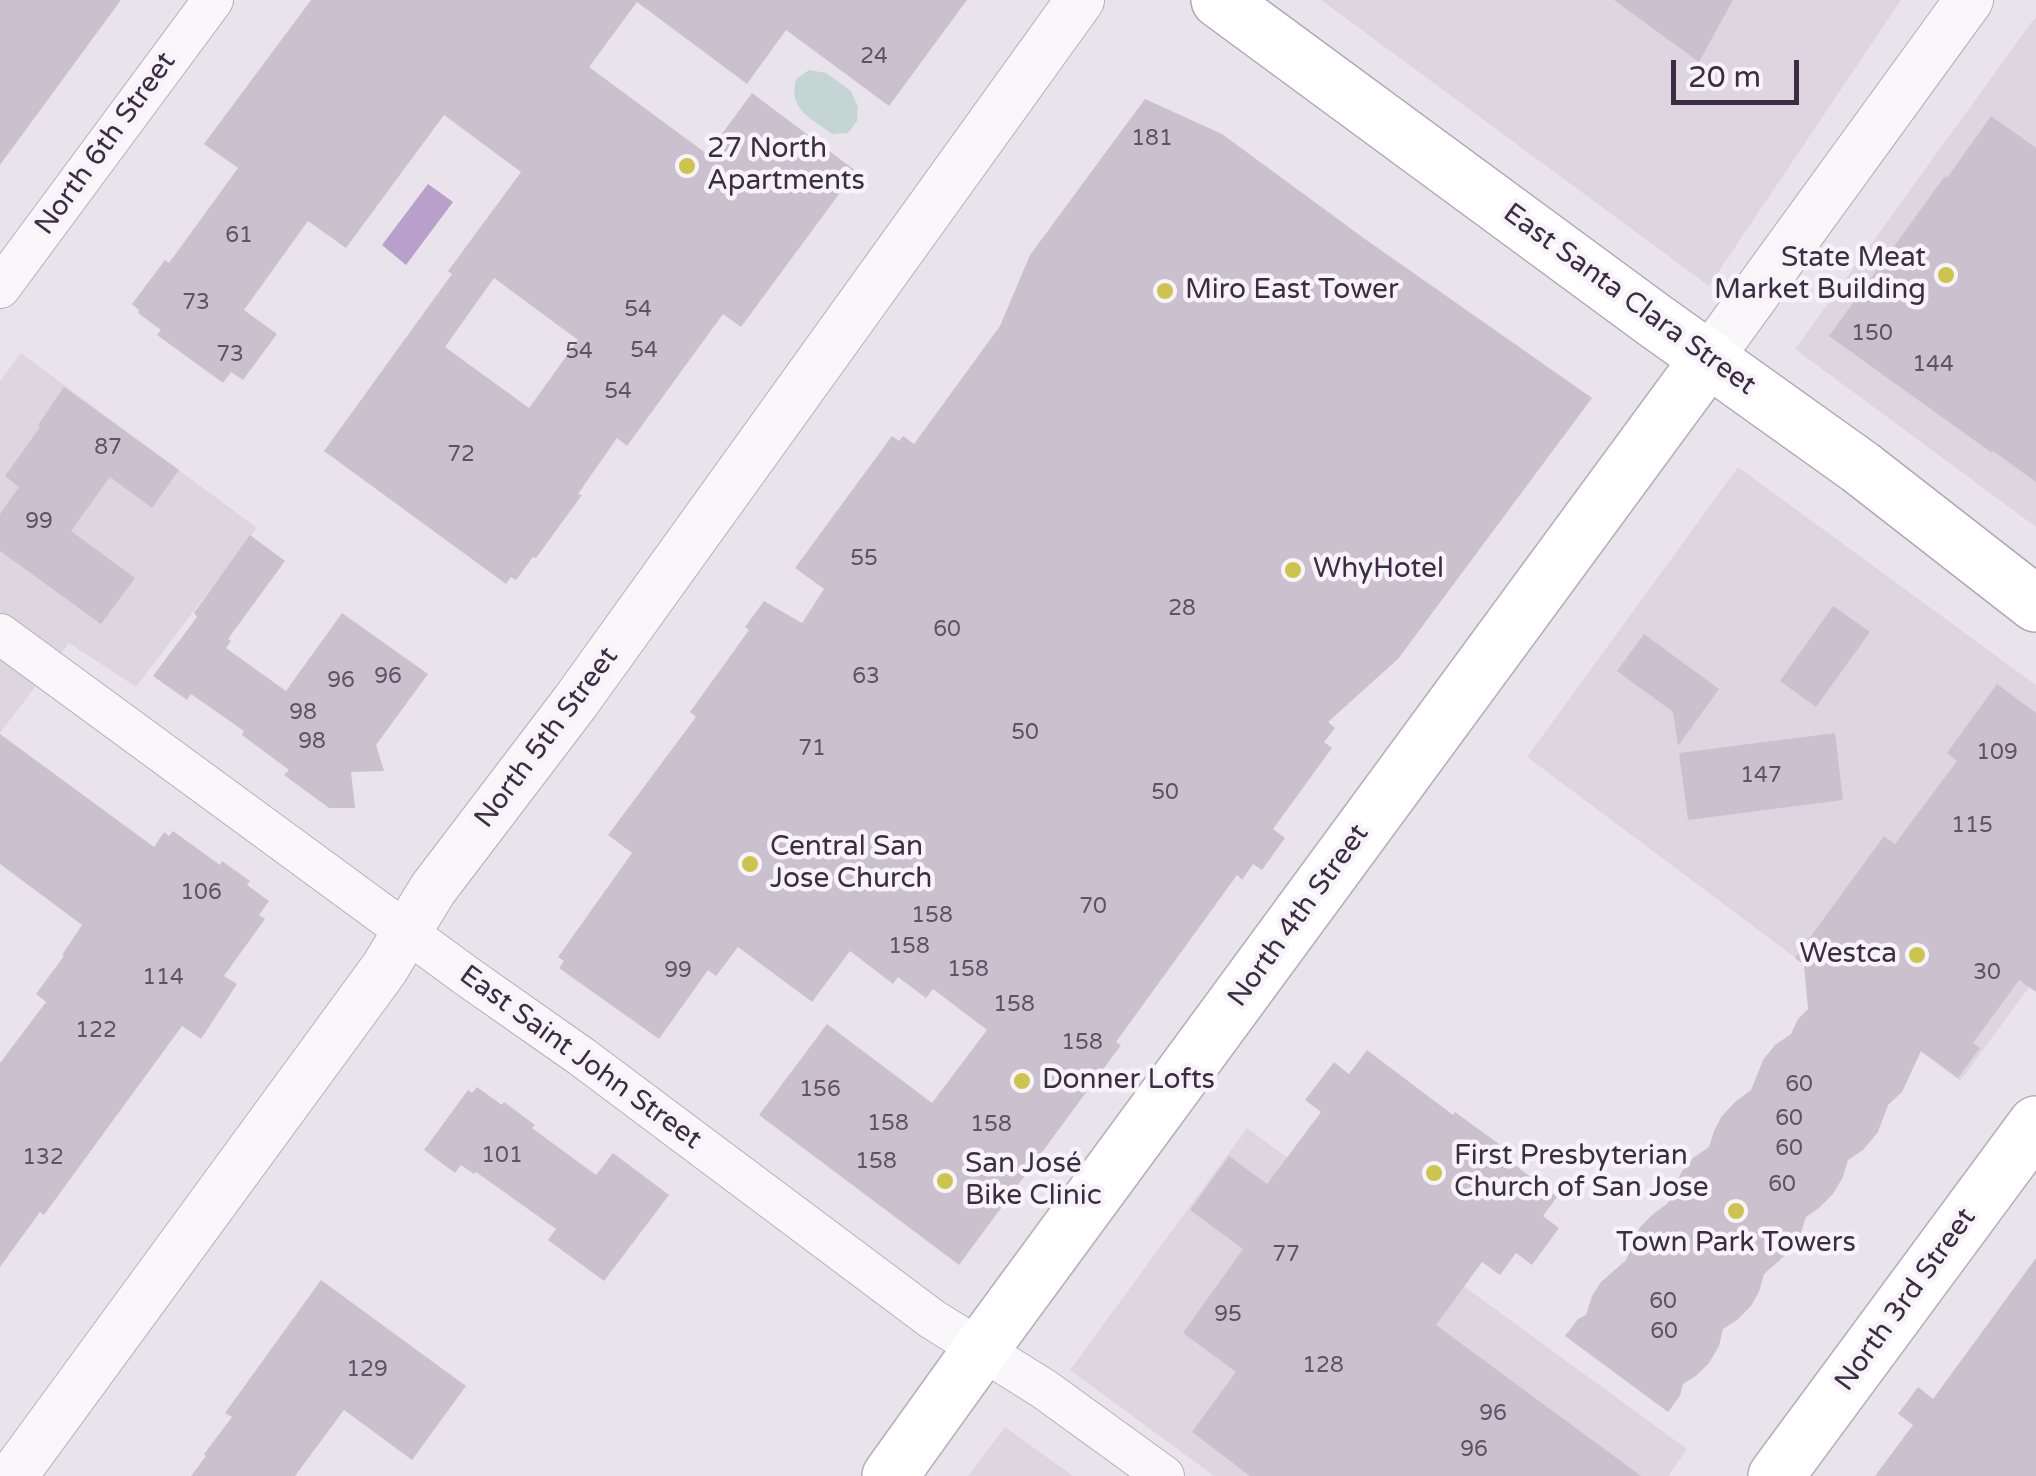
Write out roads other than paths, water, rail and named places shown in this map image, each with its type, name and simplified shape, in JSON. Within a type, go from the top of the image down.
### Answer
[{"type":"main road","name":"East Santa Clara Street","points":[[1219,0],[1860,467],[2036,604]]},
{"type":"main road","name":"North 4th Street","points":[[890,1476],[1709,358]]},
{"type":"main road","name":"North 3rd Street","points":[[1776,1476],[2036,1124]]},
{"type":"street","name":"North 6th Street","points":[[0,288],[213,0]]},
{"type":"street","name":"North 5th Street","points":[[13,1476],[384,969],[433,890],[576,701],[1080,0]]},
{"type":"street","points":[[1709,358],[1969,0]]},
{"type":"street","name":"East Saint John Street","points":[[0,634],[582,1057],[917,1308],[1044,1390],[1164,1476]]},
{"type":"place","name":"27 North Apartments","points":[[687,166]]},
{"type":"place","name":"State Meat Market Building","points":[[1946,275]]},
{"type":"place","name":"Miro East Tower","points":[[1165,291]]},
{"type":"place","name":"WhyHotel","points":[[1293,570]]},
{"type":"place","name":"Central San Jose Church","points":[[750,864]]},
{"type":"place","name":"Westca","points":[[1917,955]]},
{"type":"place","name":"Donner Lofts","points":[[1022,1081]]},
{"type":"place","name":"First Presbyterian Church of San Jose","points":[[1434,1173]]},
{"type":"place","name":"San José Bike Clinic","points":[[945,1181]]},
{"type":"place","name":"Town Park Towers","points":[[1736,1211]]}]
